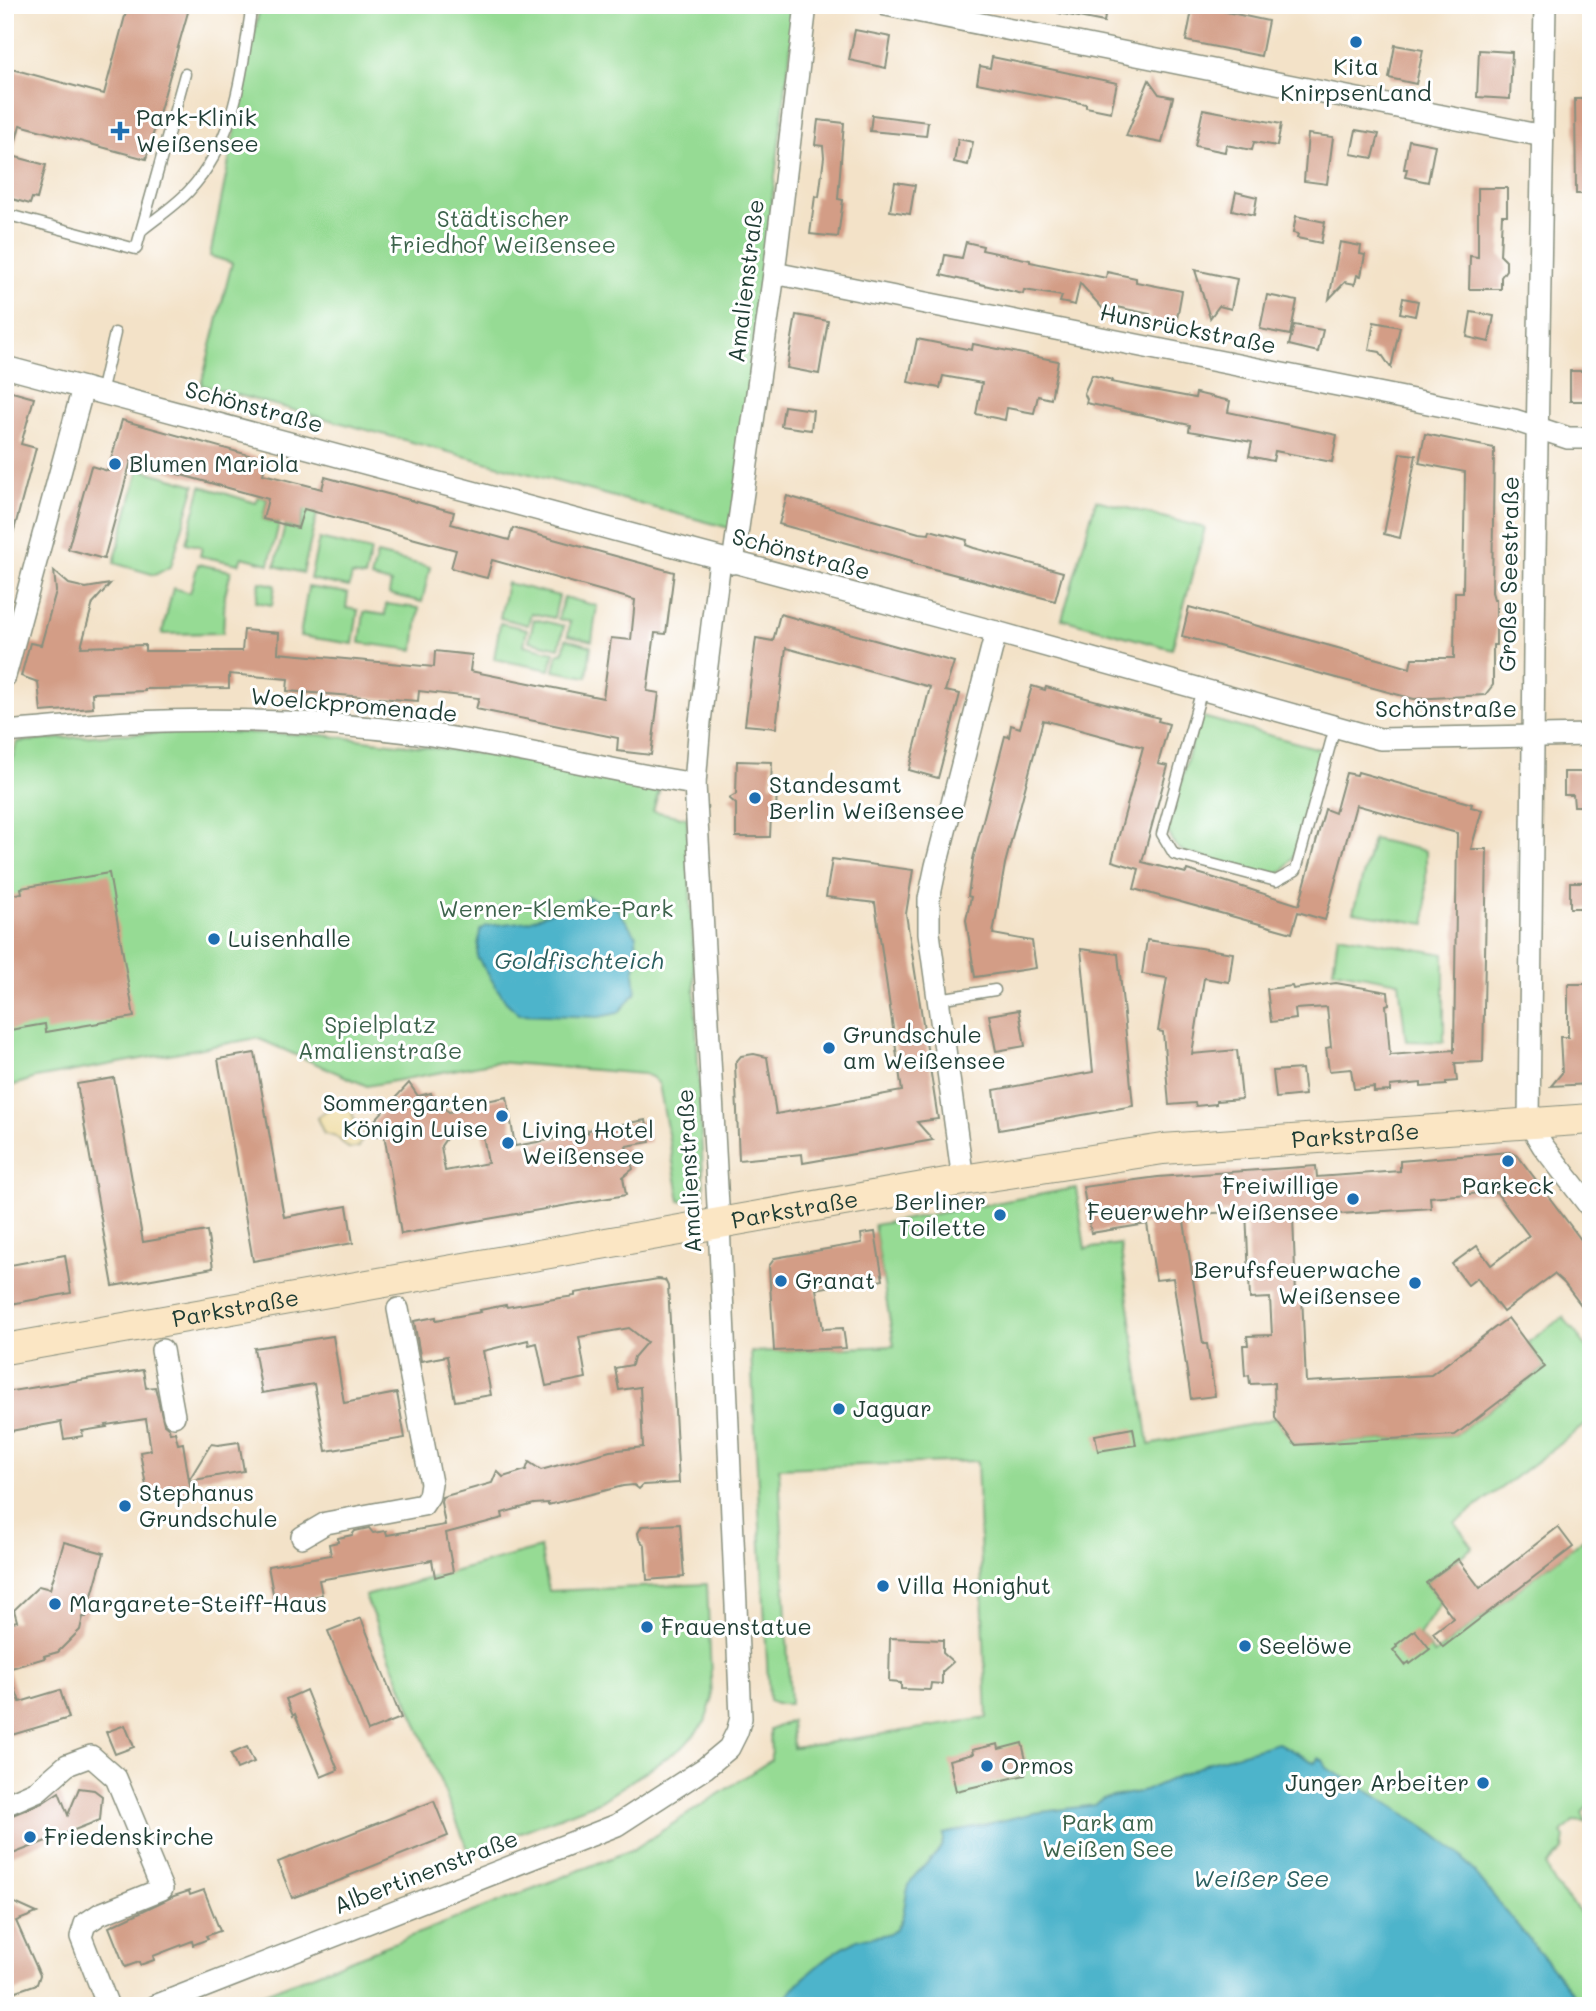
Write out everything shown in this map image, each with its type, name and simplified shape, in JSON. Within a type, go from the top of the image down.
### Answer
[{"type":"street","name":"Amalienstraße","points":[[705,1768],[729,1748],[741,1718],[719,1224],[695,784],[700,722],[774,273],[806,5]]},
{"type":"street","points":[[886,5],[1543,136]]},
{"type":"street","name":"Große Seestraße","points":[[1530,1123],[1537,429],[1545,5]]},
{"type":"street","name":"Hunsrückstraße","points":[[774,273],[1500,417],[1568,438],[1591,438]]},
{"type":"street","name":"Schönstraße","points":[[5,367],[726,562],[996,632],[1380,739],[1441,740],[1591,735]]},
{"type":"street","points":[[5,676],[92,391]]},
{"type":"street","points":[[963,1180],[929,933],[929,899],[996,632]]},
{"type":"street","name":"Woelckpromenade","points":[[5,732],[132,722],[253,721],[323,724],[465,740],[695,784]]},
{"type":"street","name":"Parkstraße","points":[[5,1349],[963,1180],[1163,1149],[1591,1119]]},
{"type":"street","points":[[1530,1123],[1591,1209]]},
{"type":"street","points":[[302,1537],[326,1523],[423,1506],[429,1496],[431,1483],[398,1308]]},
{"type":"street","name":"Parkstraße","points":[[162,1350],[174,1416]]},
{"type":"street","points":[[5,1805],[37,1791],[67,1765],[91,1756],[116,1778],[162,1889],[100,1914],[85,1924],[81,1937],[108,2006]]},
{"type":"street","name":"Albertinenstraße","points":[[155,2006],[617,1825],[705,1768]]},
{"type":"lane","points":[[143,229],[189,192],[222,146],[238,92],[252,5]]},
{"type":"lane","points":[[5,214],[136,249],[185,74]]},
{"type":"lane","points":[[92,391],[115,333]]},
{"type":"lane","points":[[1202,689],[1162,834],[1174,854],[1276,881],[1296,870],[1335,727]]},
{"type":"lane","points":[[937,999],[995,990]]},
{"type":"green space","name":"Städtischer Friedhof Weißensee","points":[[260,5],[796,5],[735,502],[729,528],[201,385],[232,263],[210,256]]},
{"type":"green space","points":[[139,469],[195,485],[171,566],[155,575],[114,563]]},
{"type":"green space","points":[[201,486],[256,503],[259,496],[267,499],[263,519],[279,524],[269,564],[242,557],[239,564],[200,556],[202,547],[186,543]]},
{"type":"green space","points":[[1096,500],[1205,528],[1172,649],[1062,619]]},
{"type":"green space","points":[[305,508],[317,514],[303,573],[275,566],[285,526],[299,530]]},
{"type":"green space","points":[[319,539],[371,551],[365,577],[352,575],[349,587],[310,579]]},
{"type":"green space","points":[[377,554],[430,567],[422,602],[389,594],[391,583],[371,578]]},
{"type":"green space","points":[[198,564],[231,571],[225,595],[223,633],[162,634],[173,588],[190,593]]},
{"type":"green space","points":[[260,582],[275,585],[272,605],[256,602]]},
{"type":"green space","points":[[507,583],[559,596],[554,618],[531,613],[528,625],[500,618]]},
{"type":"green space","points":[[308,587],[348,593],[346,608],[358,610],[353,644],[300,636]]},
{"type":"green space","points":[[564,597],[597,606],[592,641],[568,635],[570,622],[558,619]]},
{"type":"green space","points":[[386,604],[419,608],[414,650],[360,643],[364,612],[385,615]]},
{"type":"green space","points":[[534,619],[564,626],[559,648],[529,641]]},
{"type":"green space","points":[[500,623],[527,629],[524,645],[554,652],[550,670],[494,659]]},
{"type":"green space","points":[[566,639],[591,646],[587,677],[554,671],[558,653],[563,653]]},
{"type":"green space","points":[[1199,716],[1323,750],[1293,858],[1278,874],[1269,875],[1186,853],[1170,838],[1168,830]]},
{"type":"green space","points":[[219,732],[321,735],[467,752],[545,764],[659,791],[653,811],[687,818],[704,1197],[680,1201],[659,1084],[644,1074],[496,1062],[367,1086],[257,1038],[36,1078],[5,1088],[5,784],[17,742],[117,734]]},
{"type":"green space","points":[[1373,839],[1426,851],[1426,924],[1353,912]]},
{"type":"green space","points":[[1338,935],[1444,954],[1444,1042],[1406,1041],[1399,982],[1333,970]]},
{"type":"green space","name":"Park am Weißen See","points":[[1076,1188],[1085,1249],[1120,1244],[1149,1445],[1275,1418],[1295,1445],[1455,1435],[1545,1368],[1527,1343],[1563,1317],[1591,1352],[1591,1420],[1455,1523],[1473,1547],[1426,1583],[1441,1603],[1419,1635],[1434,1654],[1591,1533],[1591,1802],[1582,1813],[1586,1822],[1573,1821],[1562,1833],[1565,1837],[1563,1850],[1547,1866],[1558,1888],[1581,1914],[1584,1933],[1591,1941],[1591,2006],[232,2006],[634,1849],[771,1760],[770,1730],[791,1721],[793,1748],[987,1718],[977,1461],[779,1468],[790,1704],[769,1701],[751,1352],[894,1346],[874,1225]]},
{"type":"green space","points":[[540,1548],[549,1591],[707,1584],[712,1700],[705,1722],[684,1746],[601,1801],[469,1852],[365,1596]]},
{"type":"sand","points":[[333,1105],[351,1108],[356,1127],[363,1136],[359,1147],[348,1148],[336,1137],[324,1134],[317,1118]]},
{"type":"water","name":"Goldfischteich","points":[[587,897],[615,906],[636,935],[636,993],[618,1013],[599,1017],[519,1014],[506,1002],[477,957],[480,930],[486,926],[529,921]]},
{"type":"water","name":"Weißer See","points":[[1278,1743],[1315,1763],[1318,1758],[1323,1760],[1327,1768],[1380,1798],[1446,1843],[1461,1856],[1583,2006],[779,2006],[804,1978],[836,1951],[862,1938],[884,1935],[897,1927],[911,1881],[941,1848],[943,1834],[1034,1813],[1095,1805],[1102,1799],[1144,1791],[1210,1762]]},
{"type":"building","points":[[128,5],[190,5],[146,159],[20,125],[12,156],[46,165],[37,199],[32,198],[30,204],[5,197],[5,67],[104,94]]},
{"type":"building","points":[[1058,5],[1107,5],[1104,22],[1058,13]]},
{"type":"building","points":[[1193,5],[1218,5],[1217,10],[1268,21],[1261,56],[1186,41]]},
{"type":"building","points":[[855,30],[891,37],[886,68],[849,60]]},
{"type":"building","points":[[1395,45],[1423,50],[1416,84],[1389,78]]},
{"type":"building","points":[[1479,50],[1512,52],[1510,99],[1477,97]]},
{"type":"building","points":[[992,57],[1117,83],[1111,112],[1086,107],[1086,104],[977,83],[980,66],[990,68]]},
{"type":"building","points":[[1149,80],[1159,94],[1173,97],[1162,143],[1126,136]]},
{"type":"building","points":[[1575,99],[1591,99],[1591,194],[1576,194]]},
{"type":"building","points":[[1203,109],[1281,124],[1277,146],[1254,142],[1252,150],[1226,145],[1225,152],[1195,146]]},
{"type":"building","points":[[872,115],[928,122],[926,136],[870,131]]},
{"type":"building","points":[[818,120],[844,123],[838,199],[843,200],[838,237],[810,234],[815,196],[819,197],[824,157],[823,146],[815,145]]},
{"type":"building","points":[[1356,130],[1379,134],[1373,158],[1351,154]]},
{"type":"building","points":[[1308,134],[1333,137],[1327,184],[1304,181]]},
{"type":"building","points":[[958,139],[973,142],[968,165],[954,162]]},
{"type":"building","points":[[1409,140],[1435,145],[1428,182],[1405,177]]},
{"type":"building","points":[[895,182],[915,185],[910,214],[890,211]]},
{"type":"building","points":[[1478,188],[1507,188],[1507,215],[1502,215],[1500,255],[1506,261],[1506,270],[1501,277],[1501,289],[1469,289],[1470,256],[1478,257]]},
{"type":"building","points":[[1236,192],[1257,197],[1254,215],[1232,210]]},
{"type":"building","points":[[1296,216],[1325,222],[1321,243],[1297,238],[1298,234],[1293,233]]},
{"type":"building","points":[[966,242],[983,246],[982,250],[1030,262],[1106,278],[1107,272],[1136,278],[1136,282],[1182,291],[1176,324],[1149,319],[1150,314],[1117,307],[1113,311],[1103,309],[1080,283],[1075,305],[1060,302],[1062,296],[1024,290],[1023,294],[941,275],[945,255],[962,258]]},
{"type":"building","points":[[1340,242],[1361,246],[1360,254],[1365,255],[1361,276],[1357,275],[1355,284],[1345,282],[1329,299]]},
{"type":"building","points":[[1195,270],[1237,279],[1231,309],[1219,306],[1210,318]]},
{"type":"building","points":[[1267,295],[1297,301],[1290,335],[1260,329]]},
{"type":"building","points":[[1403,298],[1418,301],[1415,316],[1400,313]]},
{"type":"building","points":[[1471,312],[1494,316],[1489,342],[1467,337]]},
{"type":"building","points":[[796,315],[828,321],[819,374],[787,368]]},
{"type":"building","points":[[1374,322],[1400,327],[1391,368],[1380,352],[1369,350]]},
{"type":"building","points":[[1294,325],[1323,330],[1318,352],[1289,345]]},
{"type":"building","points":[[917,339],[972,350],[973,344],[1058,361],[1051,399],[1038,396],[1034,413],[1007,408],[1005,420],[976,414],[982,383],[943,376],[940,388],[908,382]]},
{"type":"building","points":[[1570,371],[1591,371],[1591,401],[1570,401]]},
{"type":"building","points":[[1092,375],[1112,380],[1111,382],[1195,398],[1196,393],[1230,401],[1228,412],[1337,435],[1332,462],[1275,451],[1273,461],[1249,456],[1252,442],[1189,431],[1190,425],[1086,403],[1084,393]]},
{"type":"building","points":[[5,390],[34,398],[21,444],[36,448],[10,545],[5,544]]},
{"type":"building","points":[[784,406],[813,410],[811,430],[781,426]]},
{"type":"building","points":[[122,420],[267,460],[263,474],[322,489],[325,477],[454,512],[451,524],[509,540],[513,528],[674,572],[666,634],[655,633],[647,691],[659,693],[651,755],[617,751],[618,738],[476,709],[479,698],[419,691],[418,701],[287,691],[288,679],[229,674],[229,688],[92,693],[93,708],[41,712],[38,682],[21,676],[30,643],[41,645],[56,591],[54,571],[69,584],[86,588],[110,584],[93,603],[81,647],[145,645],[145,651],[242,651],[244,630],[279,633],[278,653],[434,667],[435,651],[472,655],[470,671],[603,698],[611,638],[631,640],[635,600],[492,560],[487,578],[475,575],[451,568],[456,550],[304,509],[298,528],[263,519],[268,499],[131,461],[104,559],[68,549],[91,466],[108,471]]},
{"type":"building","points":[[1425,434],[1494,448],[1492,592],[1496,599],[1496,645],[1493,645],[1493,685],[1485,695],[1414,699],[1182,636],[1189,607],[1410,668],[1412,658],[1454,658],[1455,592],[1463,592],[1465,472],[1419,463]]},
{"type":"building","points":[[1400,453],[1416,455],[1400,538],[1384,534]]},
{"type":"building","points":[[787,496],[919,533],[929,534],[930,530],[967,540],[966,545],[974,548],[1063,572],[1055,601],[779,524]]},
{"type":"building","points":[[780,614],[954,662],[945,691],[960,694],[938,778],[909,770],[930,687],[786,648],[776,728],[745,725],[756,638],[773,641]]},
{"type":"building","points":[[1032,686],[1045,690],[1046,687],[1159,718],[1158,721],[1169,724],[1158,764],[1168,766],[1142,862],[1186,873],[1187,870],[1299,905],[1325,809],[1335,813],[1346,773],[1357,775],[1358,772],[1472,804],[1471,807],[1482,810],[1471,849],[1487,849],[1483,1062],[1455,1063],[1457,1081],[1446,1082],[1446,1085],[1421,1087],[1421,1083],[1390,1086],[1390,1091],[1374,1092],[1374,1087],[1354,1089],[1351,1069],[1329,1071],[1326,1048],[1331,1047],[1327,1007],[1295,1009],[1296,1019],[1271,1022],[1267,989],[1292,986],[1293,989],[1336,983],[1388,992],[1389,1004],[1386,1005],[1390,1055],[1454,1050],[1454,1053],[1457,833],[1356,805],[1325,920],[1298,912],[1292,933],[1134,889],[1139,869],[1112,861],[1143,747],[1043,720],[1005,864],[993,934],[1032,941],[1036,968],[975,977],[966,920],[971,897],[968,896],[973,859],[1005,736],[1009,737],[1011,725],[1020,728]]},
{"type":"building","name":"Standesamt Berlin Weißensee","points":[[737,761],[772,762],[771,784],[777,784],[776,815],[771,815],[770,837],[736,837],[736,804],[729,798],[736,794]]},
{"type":"building","points":[[1564,772],[1591,772],[1591,806],[1574,806],[1573,795],[1564,795]]},
{"type":"building","points":[[832,859],[913,870],[906,914],[938,1119],[917,1122],[933,1140],[803,1163],[802,1154],[739,1160],[735,1063],[741,1056],[754,1054],[767,1057],[776,1114],[902,1091],[875,903],[826,897]]},
{"type":"building","points":[[109,873],[134,1017],[46,1032],[45,1024],[10,1030],[5,1002],[5,896],[22,893],[21,888]]},
{"type":"building","points":[[1570,882],[1591,882],[1591,908],[1570,908]]},
{"type":"building","points":[[1147,940],[1233,953],[1229,982],[1204,978],[1192,1054],[1237,1050],[1242,1099],[1196,1106],[1195,1103],[1169,1105],[1163,1032],[1158,1031],[1167,978],[1142,974]]},
{"type":"building","points":[[1081,949],[1118,954],[1133,1106],[999,1130],[994,1090],[1093,1072]]},
{"type":"building","points":[[1568,984],[1591,984],[1591,1084],[1551,1086],[1562,1073],[1560,1037],[1568,1037]]},
{"type":"building","points":[[1019,1010],[1025,1046],[996,1051],[989,1015]]},
{"type":"building","points":[[255,1053],[284,1217],[347,1206],[353,1243],[253,1261],[218,1059]]},
{"type":"building","points":[[1302,1069],[1305,1095],[1276,1098],[1273,1071]]},
{"type":"building","points":[[114,1078],[143,1242],[207,1231],[213,1268],[113,1286],[77,1084]]},
{"type":"building","points":[[409,1083],[418,1096],[431,1093],[433,1100],[449,1112],[507,1097],[515,1146],[646,1120],[650,1142],[626,1146],[633,1169],[623,1177],[626,1195],[401,1234],[384,1134],[377,1136],[374,1121]],"holes":[[[481,1125],[488,1163],[445,1171],[441,1146],[452,1130]]]},
{"type":"building","points":[[1509,1152],[1518,1156],[1591,1253],[1591,1318],[1554,1274],[1503,1312],[1477,1278],[1468,1285],[1452,1264],[1477,1246],[1491,1265],[1529,1236],[1496,1192],[1430,1197],[1431,1208],[1293,1217],[1296,1295],[1302,1295],[1306,1382],[1431,1375],[1508,1318],[1545,1367],[1455,1435],[1295,1445],[1275,1418],[1274,1383],[1250,1384],[1249,1375],[1245,1376],[1243,1345],[1248,1345],[1247,1336],[1272,1335],[1270,1298],[1250,1299],[1246,1211],[1183,1215],[1203,1344],[1207,1344],[1215,1396],[1191,1399],[1173,1278],[1156,1280],[1147,1224],[1091,1233],[1083,1187],[1158,1177],[1316,1166],[1317,1177],[1400,1171],[1400,1161]]},
{"type":"building","points":[[875,1232],[883,1280],[868,1283],[867,1279],[816,1289],[823,1329],[843,1328],[846,1348],[774,1351],[769,1266],[775,1258],[862,1243],[861,1234]]},
{"type":"building","points":[[65,1255],[71,1293],[5,1305],[5,1266]]},
{"type":"building","points":[[658,1279],[665,1280],[668,1286],[679,1483],[643,1485],[639,1489],[634,1485],[623,1486],[548,1505],[534,1504],[502,1513],[503,1518],[446,1533],[453,1572],[435,1577],[432,1560],[319,1580],[322,1595],[275,1604],[268,1566],[331,1555],[329,1544],[338,1542],[338,1538],[352,1535],[355,1531],[369,1528],[373,1533],[386,1531],[387,1535],[445,1525],[442,1497],[492,1483],[497,1471],[503,1477],[526,1470],[529,1462],[541,1470],[610,1451],[643,1447],[640,1387],[619,1390],[615,1368],[632,1365],[634,1357],[647,1342],[629,1328],[579,1337],[586,1378],[546,1386],[537,1343],[529,1345],[528,1340],[483,1351],[491,1395],[455,1401],[447,1356],[421,1361],[414,1321],[436,1317],[436,1320]]},
{"type":"building","points":[[333,1336],[344,1403],[397,1393],[405,1438],[326,1451],[314,1384],[262,1393],[254,1348]]},
{"type":"building","points":[[143,1370],[146,1388],[155,1387],[164,1424],[170,1433],[175,1432],[178,1444],[183,1443],[189,1480],[211,1444],[239,1442],[244,1471],[189,1481],[191,1490],[148,1497],[140,1452],[151,1450],[146,1419],[106,1425],[107,1427],[82,1431],[83,1436],[64,1439],[61,1422],[5,1432],[5,1392]]},
{"type":"building","points":[[1133,1428],[1136,1445],[1098,1451],[1095,1435]]},
{"type":"building","points":[[680,1524],[684,1577],[647,1580],[645,1546],[638,1533],[642,1526]]},
{"type":"building","points":[[1558,1527],[1573,1547],[1443,1647],[1433,1633],[1453,1618],[1426,1583],[1458,1559],[1480,1588]]},
{"type":"building","name":"Margarete-Steiff-Haus","points":[[64,1542],[104,1553],[86,1617],[83,1617],[80,1630],[58,1652],[8,1669],[20,1702],[60,1690],[69,1718],[5,1737],[5,1624],[17,1621],[14,1610],[39,1586],[50,1589]]},
{"type":"building","points":[[361,1618],[401,1718],[368,1731],[328,1631]]},
{"type":"building","points":[[1415,1630],[1430,1649],[1405,1665],[1393,1650]]},
{"type":"building","points":[[890,1638],[943,1640],[943,1653],[953,1662],[942,1672],[942,1684],[931,1683],[930,1690],[901,1689],[901,1683],[889,1682]]},
{"type":"building","points":[[306,1690],[338,1770],[321,1777],[286,1699]]},
{"type":"building","points":[[125,1725],[134,1747],[115,1754],[106,1732]]},
{"type":"building","name":"Ormos","points":[[1022,1743],[1026,1760],[1022,1761],[1025,1775],[956,1791],[949,1760],[973,1754],[972,1750],[998,1744],[999,1749]]},
{"type":"building","points":[[247,1747],[254,1762],[237,1769],[231,1754]]},
{"type":"building","name":"Friedenskirche","points":[[79,1788],[94,1790],[102,1796],[100,1820],[5,1857],[5,1818],[42,1803],[59,1792],[68,1815]]},
{"type":"building","points":[[434,1801],[448,1836],[292,1898],[278,1862]]},
{"type":"building","points":[[204,1890],[220,1931],[193,1945],[192,1941],[153,1956],[154,1960],[125,1967],[109,1927],[174,1896],[189,1891],[190,1895]]},
{"type":"building","points":[[5,1896],[8,1900],[37,1913],[16,1921],[40,1975],[37,1984],[5,1995]]},
{"type":"place","name":"Kita KnirpsenLand","points":[[1356,42]]},
{"type":"place","name":"Park-Klinik Weißensee","points":[[120,131]]},
{"type":"place","name":"Blumen Mariola","points":[[115,464]]},
{"type":"place","name":"Standesamt Berlin Weißensee","points":[[755,798]]},
{"type":"place","name":"Luisenhalle","points":[[214,939]]},
{"type":"place","name":"Grundschule am Weißensee","points":[[829,1048]]},
{"type":"place","name":"Sommergarten Königin Luise","points":[[502,1116]]},
{"type":"place","name":"Living Hotel Weißensee","points":[[508,1143]]},
{"type":"place","name":"Parkeck","points":[[1508,1161]]},
{"type":"place","name":"Freiwillige Feuerwehr Weißensee","points":[[1353,1199]]},
{"type":"place","name":"Berliner Toilette","points":[[1000,1215]]},
{"type":"place","name":"Granat","points":[[781,1281]]},
{"type":"place","name":"Berufsfeuerwache Weißensee","points":[[1415,1283]]},
{"type":"place","name":"Jaguar","points":[[839,1409]]},
{"type":"place","name":"Stephanus Grundschule","points":[[125,1506]]},
{"type":"place","name":"Villa Honighut","points":[[883,1586]]},
{"type":"place","name":"Margarete-Steiff-Haus","points":[[55,1604]]},
{"type":"place","name":"Frauenstatue","points":[[647,1627]]},
{"type":"place","name":"Seelöwe","points":[[1245,1646]]},
{"type":"place","name":"Ormos","points":[[987,1766]]},
{"type":"place","name":"Junger Arbeiter","points":[[1483,1783]]},
{"type":"place","name":"Friedenskirche","points":[[30,1837]]},
{"type":"park label","name":"Werner-Klemke-Park","points":[[556,909]]},
{"type":"park label","name":"Spielplatz Amalienstraße","points":[[380,1038]]}]
